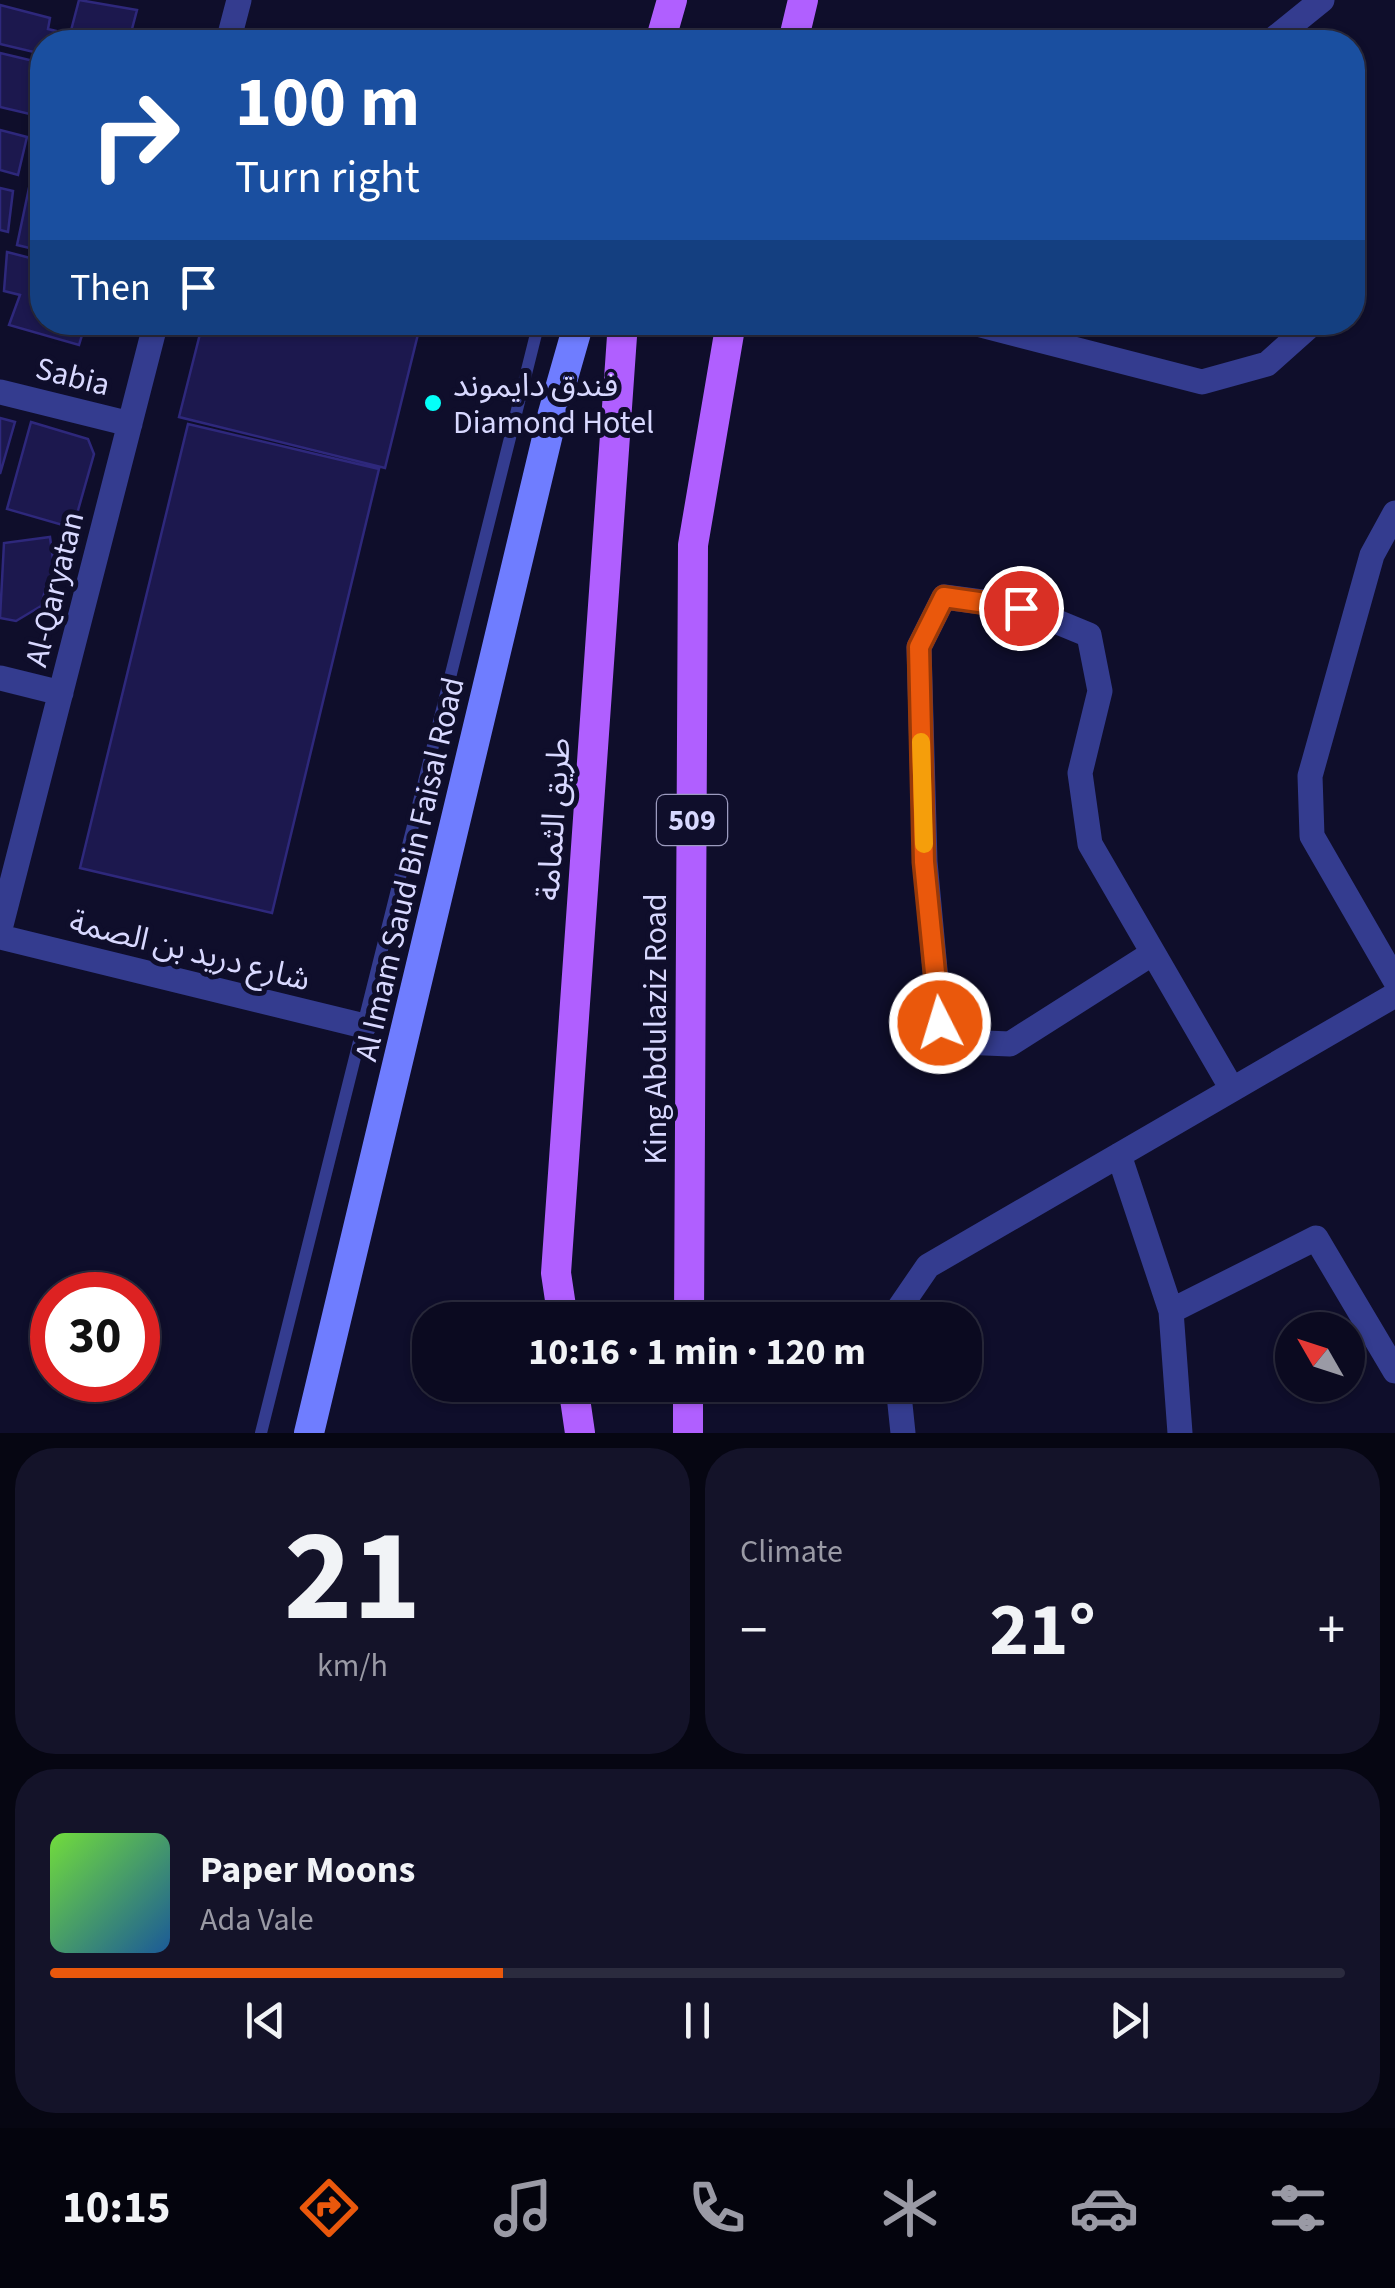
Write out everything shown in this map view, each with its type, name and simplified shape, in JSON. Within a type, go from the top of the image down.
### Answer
[{"type":"main road","points":[[663,30],[672,0]]},
{"type":"main road","points":[[795,30],[803,0]]},
{"type":"main road","name":"Al Imam Saud Bin Faisal Road","points":[[309,1433],[548,432],[575,335]]},
{"type":"main road","name":"طريق الثمامة","points":[[560,1302],[556,1273],[622,335]]},
{"type":"main road","name":"King Abdulaziz Road","points":[[689,1302],[693,545],[729,335]]},
{"type":"main road","points":[[575,1402],[580,1433]]},
{"type":"main road","points":[[688,1402],[688,1433]]},
{"type":"street","points":[[231,30],[239,0]]},
{"type":"street","points":[[1285,30],[1322,0]]},
{"type":"street","name":"Al-Qaryatan","points":[[0,933],[7,872],[61,693],[153,335]]},
{"type":"street","points":[[1019,335],[1202,382],[1267,364],[1299,335]]},
{"type":"street","name":"Sabia","points":[[0,392],[130,424]]},
{"type":"street","points":[[1395,512],[1372,555],[1310,776],[1312,836],[1395,980]]},
{"type":"street","points":[[1153,953],[1010,1044],[960,1042],[940,1023],[924,862],[919,647],[944,597],[1021,608],[1088,635],[1100,690],[1080,773],[1090,844],[1153,953],[1232,1090]]},
{"type":"street","points":[[0,678],[61,693]]},
{"type":"street","name":"شارع دريد بن الصمة","points":[[0,933],[364,1026]]},
{"type":"street","points":[[903,1302],[928,1266],[1395,994]]},
{"type":"street","points":[[1119,1155],[1171,1311],[1180,1433]]},
{"type":"street","points":[[1171,1311],[1316,1238],[1395,1371]]},
{"type":"street","points":[[900,1402],[904,1433]]},
{"type":"lane","points":[[261,1433],[536,335]]},
{"type":"building","points":[[79,0],[137,10],[132,29],[136,30],[71,30]]},
{"type":"building","points":[[0,5],[50,18],[48,29],[52,30],[30,30],[30,51],[0,44]]},
{"type":"building","points":[[0,53],[30,60],[30,114],[0,107]]},
{"type":"building","points":[[0,130],[27,137],[18,175],[0,170]]},
{"type":"building","points":[[30,183],[30,248],[17,245]]},
{"type":"building","points":[[0,188],[13,191],[8,232],[0,230]]},
{"type":"building","points":[[7,252],[30,258],[30,331],[9,325],[20,295],[4,291]]},
{"type":"building","points":[[44,335],[82,335],[79,345]]},
{"type":"building","points":[[200,335],[418,335],[385,468],[179,417]]},
{"type":"building","points":[[0,418],[15,422],[0,474]]},
{"type":"building","points":[[31,422],[88,439],[94,454],[73,528],[7,509]]},
{"type":"building","points":[[188,424],[379,469],[272,913],[80,868]]},
{"type":"building","points":[[50,537],[56,582],[46,586],[41,606],[16,621],[0,618],[4,543]]},
{"type":"slow traffic","points":[[921,742],[924,844]]},
{"type":"place","name":"فندق دايموند Diamond Hotel","points":[[433,403]]},
{"type":"route","points":[[940,1023],[924,862],[919,647],[944,597],[1021,608]]}]
